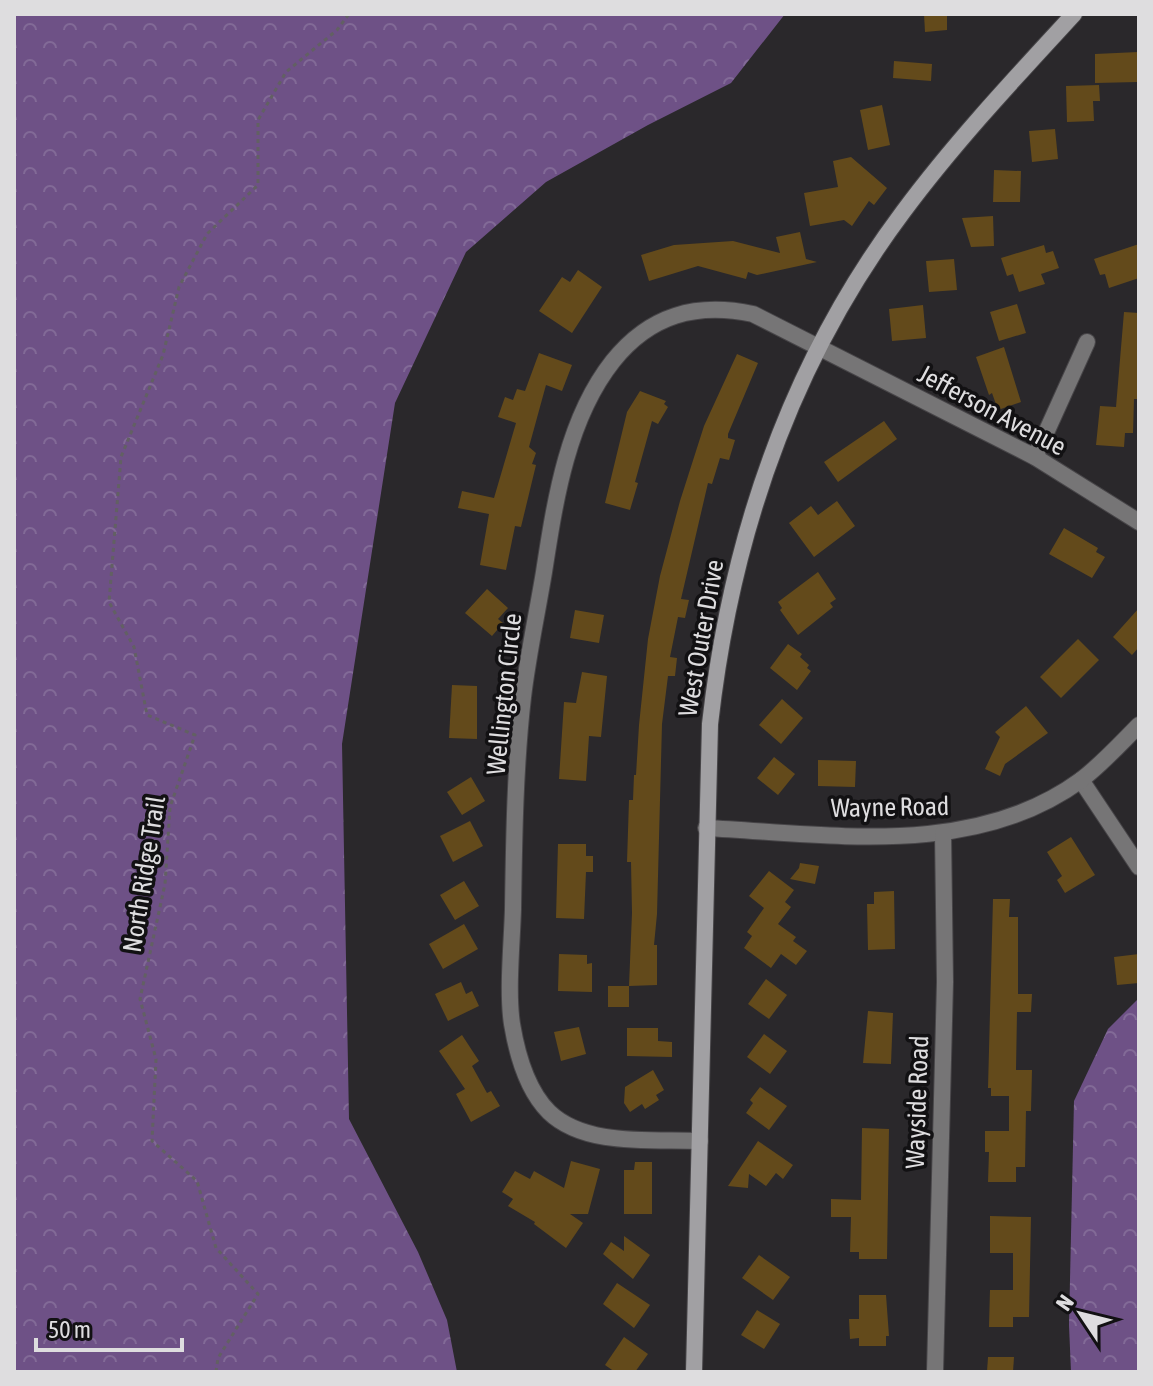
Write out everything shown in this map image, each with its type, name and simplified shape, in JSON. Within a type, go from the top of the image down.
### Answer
[{"type":"street","name":"West Outer Drive","points":[[694,1372],[710,724],[718,653],[733,580],[774,446],[820,347],[862,272],[903,212],[970,129],[1074,14]]},
{"type":"street","name":"Wellington Circle","points":[[700,1141],[598,1137],[573,1130],[548,1111],[522,1067],[512,1022],[512,945],[514,849],[525,685],[553,518],[574,437],[585,404],[614,360],[649,326],[693,310],[710,308],[753,314],[820,347]]},
{"type":"street","points":[[1035,457],[1087,342]]},
{"type":"street","name":"Jefferson Avenue","points":[[820,347],[1035,457],[1139,522]]},
{"type":"street","name":"Wayne Road","points":[[706,828],[885,836],[943,833],[983,825],[1035,806],[1081,780],[1139,725]]},
{"type":"street","points":[[1081,780],[1139,867]]},
{"type":"street","name":"Wayside Road","points":[[935,1372],[945,982],[943,833]]},
{"type":"path","name":"North Ridge Trail","points":[[216,1372],[218,1358],[258,1294],[216,1248],[197,1181],[152,1141],[156,1059],[140,999],[165,884],[170,807],[195,735],[147,715],[134,647],[109,602],[121,457],[163,355],[179,287],[207,234],[258,185],[258,120],[286,72],[337,30],[349,14]]},
{"type":"green space","points":[[14,14],[785,14],[731,83],[546,182],[466,252],[395,403],[342,744],[349,1119],[418,1252],[447,1320],[457,1372],[14,1372]]},
{"type":"green space","points":[[1139,998],[1139,1372],[1071,1372],[1069,1325],[1074,1101],[1108,1029]]},
{"type":"building","points":[[924,14],[947,14],[947,30],[925,32]]},
{"type":"building","points":[[1138,52],[1138,82],[1095,83],[1095,54]]},
{"type":"building","points":[[894,61],[932,64],[931,81],[893,78]]},
{"type":"building","points":[[1099,85],[1100,101],[1093,101],[1094,121],[1067,122],[1066,86]]},
{"type":"building","points":[[882,105],[890,145],[868,150],[860,110]]},
{"type":"building","points":[[1055,129],[1058,159],[1032,162],[1029,131]]},
{"type":"building","points":[[851,157],[887,188],[874,205],[869,201],[852,226],[844,220],[810,226],[804,193],[838,187],[833,161]]},
{"type":"building","points":[[994,170],[1021,171],[1020,202],[993,202]]},
{"type":"building","points":[[993,216],[994,246],[971,247],[962,218]]},
{"type":"building","points":[[800,232],[806,259],[817,262],[757,275],[748,272],[746,279],[698,266],[649,281],[641,255],[674,245],[733,241],[780,253],[776,237]]},
{"type":"building","points":[[1139,244],[1139,278],[1109,288],[1105,274],[1100,275],[1094,259]]},
{"type":"building","points":[[1044,245],[1046,253],[1053,251],[1059,268],[1041,274],[1045,284],[1019,292],[1013,274],[1007,276],[1001,258]]},
{"type":"building","points":[[954,259],[957,290],[929,292],[926,261]]},
{"type":"building","points":[[578,270],[602,287],[572,333],[539,311],[562,277],[570,282]]},
{"type":"building","points":[[1017,304],[1026,333],[999,341],[990,312]]},
{"type":"building","points":[[923,305],[926,338],[892,341],[889,309]]},
{"type":"building","points":[[1124,312],[1139,313],[1139,399],[1134,399],[1133,433],[1125,433],[1124,447],[1096,445],[1100,406],[1116,407]]},
{"type":"building","points":[[1004,347],[1021,402],[998,410],[992,393],[989,395],[976,357]]},
{"type":"building","points":[[539,353],[572,365],[562,391],[546,385],[529,447],[536,453],[532,464],[536,465],[521,527],[515,526],[506,570],[480,565],[489,514],[458,508],[462,491],[494,498],[516,423],[498,417],[505,397],[513,400],[517,389],[525,391]]},
{"type":"building","points":[[737,354],[758,363],[728,434],[728,438],[735,440],[729,460],[720,458],[712,484],[708,483],[681,599],[689,600],[685,618],[678,617],[670,657],[677,658],[675,676],[668,676],[662,724],[654,945],[657,945],[657,985],[629,986],[632,913],[631,862],[627,862],[629,800],[633,800],[636,775],[648,639],[660,576],[680,501],[704,426]]},
{"type":"building","points":[[640,391],[666,401],[664,404],[668,407],[658,424],[652,421],[630,510],[605,503],[627,412]]},
{"type":"building","points":[[884,421],[897,439],[838,482],[824,462]]},
{"type":"building","points":[[837,501],[855,526],[814,557],[789,523],[811,506],[818,515]]},
{"type":"building","points":[[1064,528],[1098,548],[1096,552],[1105,557],[1092,578],[1049,554]]},
{"type":"building","points":[[818,572],[836,599],[830,603],[833,607],[798,635],[780,610],[782,608],[778,602]]},
{"type":"building","points":[[487,589],[508,608],[498,619],[503,623],[492,636],[465,613]]},
{"type":"building","points":[[1139,608],[1139,647],[1132,655],[1113,637]]},
{"type":"building","points":[[575,610],[604,615],[599,643],[570,638]]},
{"type":"building","points":[[1078,639],[1099,660],[1061,698],[1040,677]]},
{"type":"building","points":[[788,644],[802,654],[800,657],[811,671],[797,690],[770,668]]},
{"type":"building","points":[[582,672],[607,676],[601,737],[589,736],[586,781],[559,779],[564,702],[576,703]]},
{"type":"building","points":[[452,685],[477,686],[477,739],[449,738]]},
{"type":"building","points":[[782,699],[803,718],[781,744],[759,725]]},
{"type":"building","points":[[1026,706],[1048,733],[1005,764],[1000,776],[985,769],[1000,737],[995,732]]},
{"type":"building","points":[[774,757],[795,774],[778,795],[757,778]]},
{"type":"building","points":[[818,760],[856,761],[855,787],[818,786]]},
{"type":"building","points":[[471,777],[485,801],[462,815],[447,792]]},
{"type":"building","points":[[470,821],[483,846],[453,862],[440,836]]},
{"type":"building","points":[[1071,837],[1095,875],[1065,893],[1057,880],[1062,876],[1047,852]]},
{"type":"building","points":[[558,844],[586,844],[586,856],[593,856],[593,872],[586,872],[584,919],[556,918]]},
{"type":"building","points":[[800,863],[819,866],[815,884],[790,879]]},
{"type":"building","points":[[769,871],[794,890],[785,902],[791,907],[778,924],[796,937],[793,941],[807,951],[796,965],[781,954],[771,968],[744,948],[752,936],[747,932],[764,908],[749,896]]},
{"type":"building","points":[[464,881],[479,906],[455,920],[440,895]]},
{"type":"building","points":[[894,891],[895,949],[868,950],[867,904],[874,904],[874,892]]},
{"type":"building","points":[[993,899],[1010,899],[1009,917],[1018,917],[1018,994],[1032,994],[1031,1012],[1017,1012],[1016,1070],[1032,1070],[1031,1111],[1026,1111],[1025,1167],[1016,1167],[1016,1182],[988,1182],[989,1152],[985,1152],[985,1131],[1009,1131],[1009,1096],[991,1096],[991,1088],[988,1088]]},
{"type":"building","points":[[464,924],[478,949],[443,969],[429,944]]},
{"type":"building","points":[[559,954],[587,955],[587,964],[592,963],[592,992],[558,991]]},
{"type":"building","points":[[1139,954],[1139,983],[1117,985],[1114,957]]},
{"type":"building","points":[[766,979],[787,995],[769,1019],[748,1004]]},
{"type":"building","points":[[461,982],[466,994],[472,991],[479,1006],[448,1021],[435,994]]},
{"type":"building","points":[[608,986],[629,986],[629,1007],[608,1007]]},
{"type":"building","points":[[868,1011],[893,1013],[891,1064],[863,1063]]},
{"type":"building","points":[[579,1027],[586,1054],[561,1061],[554,1032]]},
{"type":"building","points":[[627,1028],[658,1028],[658,1041],[672,1042],[672,1057],[627,1056]]},
{"type":"building","points":[[764,1034],[787,1051],[770,1074],[747,1057]]},
{"type":"building","points":[[462,1035],[479,1061],[472,1066],[487,1093],[491,1091],[500,1106],[471,1122],[456,1094],[465,1089],[439,1051]]},
{"type":"building","points":[[653,1070],[664,1090],[656,1095],[659,1100],[645,1109],[642,1104],[630,1112],[624,1103],[625,1087]]},
{"type":"building","points":[[760,1087],[787,1106],[769,1130],[746,1113],[753,1103],[750,1100]]},
{"type":"building","points":[[862,1128],[889,1129],[887,1259],[859,1259],[859,1252],[850,1252],[851,1217],[831,1217],[831,1199],[861,1200]]},
{"type":"building","points":[[758,1141],[793,1165],[783,1179],[776,1173],[766,1186],[749,1174],[748,1188],[728,1186]]},
{"type":"building","points":[[571,1161],[600,1169],[588,1214],[570,1214],[583,1223],[566,1248],[535,1222],[508,1206],[513,1199],[502,1192],[515,1171],[530,1179],[534,1171],[564,1188]]},
{"type":"building","points":[[635,1162],[652,1162],[652,1214],[624,1214],[624,1170],[634,1170]]},
{"type":"building","points":[[990,1216],[1031,1217],[1029,1317],[1013,1317],[1013,1327],[989,1327],[990,1290],[1013,1290],[1013,1253],[990,1253]]},
{"type":"building","points":[[624,1236],[650,1255],[633,1279],[603,1254],[611,1242],[624,1251]]},
{"type":"building","points":[[759,1255],[790,1277],[773,1300],[742,1278]]},
{"type":"building","points":[[617,1283],[650,1305],[634,1328],[603,1304]]},
{"type":"building","points":[[859,1295],[886,1295],[889,1336],[886,1336],[886,1346],[859,1346],[859,1338],[850,1339],[849,1319],[859,1319]]},
{"type":"building","points":[[757,1310],[780,1324],[764,1349],[741,1335]]},
{"type":"building","points":[[624,1337],[648,1354],[635,1372],[615,1372],[605,1365]]},
{"type":"building","points":[[988,1357],[1014,1357],[1013,1372],[987,1372]]}]
